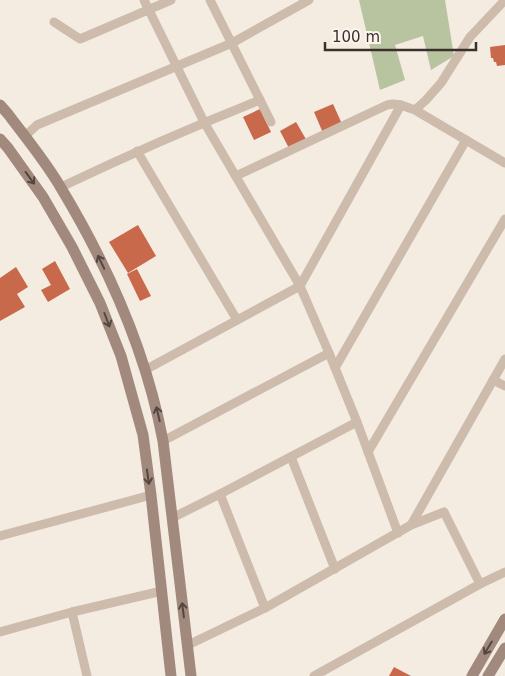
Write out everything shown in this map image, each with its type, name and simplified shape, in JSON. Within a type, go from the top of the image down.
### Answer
[{"type":"street","points":[[144,0],[204,122],[300,286],[357,422],[398,533]]},
{"type":"street","points":[[54,22],[80,39],[171,0]]},
{"type":"street","points":[[210,0],[271,122]]},
{"type":"street","points":[[8,148],[37,126],[232,43],[309,0]]},
{"type":"street","points":[[415,110],[441,83],[470,37],[505,0]]},
{"type":"street","points":[[61,187],[137,151],[260,100]]},
{"type":"street","points":[[236,176],[387,105],[393,104],[415,110],[505,163]]},
{"type":"street","points":[[0,105],[25,136],[61,187],[92,243],[132,330],[158,415],[163,441],[191,676]]},
{"type":"street","points":[[145,370],[300,286],[400,106]]},
{"type":"street","points":[[0,139],[44,197],[72,247],[100,303],[121,356],[142,435],[151,495],[172,676]]},
{"type":"street","points":[[335,368],[466,140]]},
{"type":"street","points":[[137,151],[237,320]]},
{"type":"street","points":[[368,452],[505,219]]},
{"type":"street","points":[[163,441],[329,353]]},
{"type":"street","points":[[411,525],[505,359]]},
{"type":"street","points":[[493,380],[505,386]]},
{"type":"street","points":[[172,518],[357,422]]},
{"type":"street","points":[[291,457],[335,569]]},
{"type":"street","points":[[220,494],[265,608]]},
{"type":"street","points":[[0,536],[151,495]]},
{"type":"street","points":[[188,645],[265,608],[411,525],[444,512],[480,584]]},
{"type":"street","points":[[314,676],[505,572]]},
{"type":"street","points":[[0,632],[72,612],[162,591]]},
{"type":"street","points":[[72,612],[87,676]]},
{"type":"street","points":[[472,676],[505,620]]},
{"type":"street","points":[[488,676],[505,648]]},
{"type":"green space","points":[[359,0],[445,0],[454,56],[431,70],[423,36],[395,45],[405,80],[380,90]]},
{"type":"building","points":[[505,45],[505,65],[497,66],[493,58],[491,58],[490,47]]},
{"type":"building","points":[[333,104],[342,124],[323,133],[314,112]]},
{"type":"building","points":[[260,109],[271,132],[254,140],[243,117]]},
{"type":"building","points":[[296,122],[307,141],[290,150],[280,131]]},
{"type":"building","points":[[138,225],[156,256],[128,273],[109,242]]},
{"type":"building","points":[[55,261],[70,289],[48,302],[41,290],[51,285],[42,269]]},
{"type":"building","points":[[16,267],[28,287],[17,294],[25,307],[0,321],[0,278]]},
{"type":"building","points":[[137,269],[151,296],[140,301],[127,274]]},
{"type":"building","points":[[394,667],[411,676],[389,676]]}]
